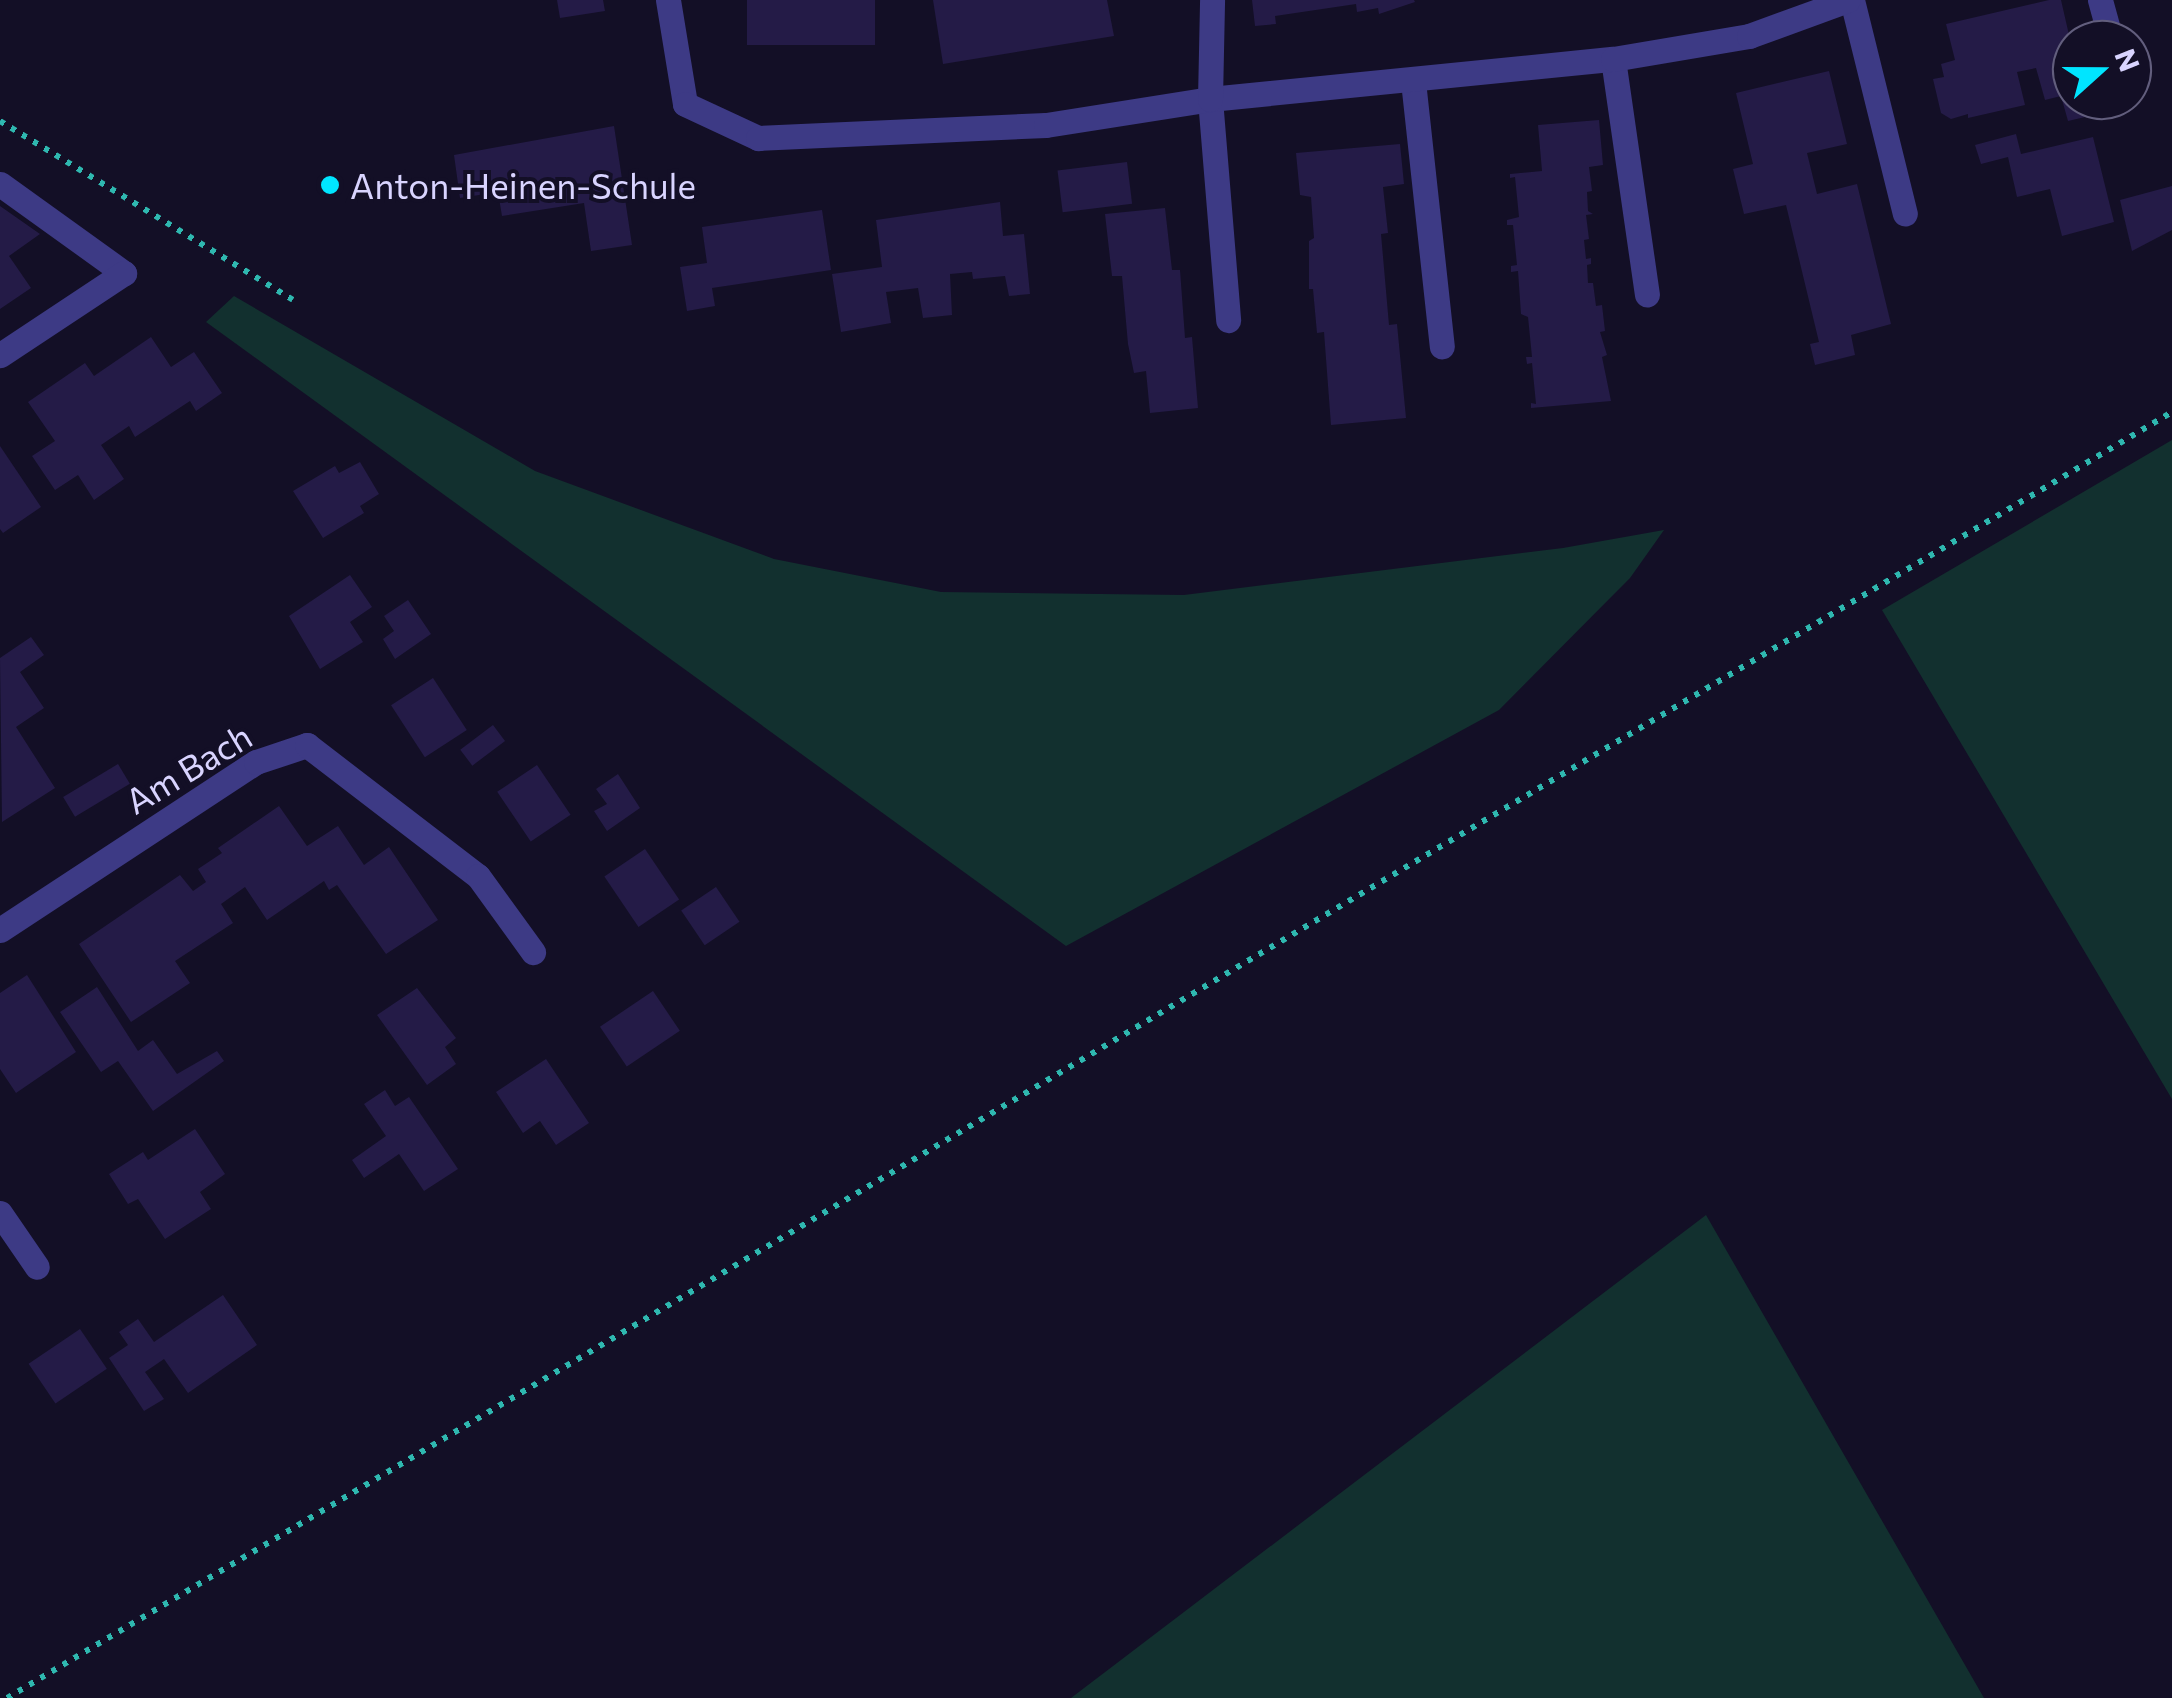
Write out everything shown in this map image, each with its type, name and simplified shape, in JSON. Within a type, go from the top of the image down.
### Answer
[{"type":"street","points":[[668,0],[685,104],[758,138],[1046,125],[1210,99],[1614,59],[1749,36],[1850,0],[1905,214]]},
{"type":"street","points":[[1212,0],[1210,99],[1228,320]]},
{"type":"street","points":[[1614,59],[1646,295]]},
{"type":"street","points":[[1414,81],[1442,346]]},
{"type":"street","points":[[0,184],[124,273],[0,355]]},
{"type":"street","name":"Am Bach","points":[[2,923],[256,762],[307,745],[478,876],[533,952]]},
{"type":"street","points":[[0,1214],[37,1267]]},
{"type":"path","points":[[0,121],[293,300]]},
{"type":"path","points":[[7,1698],[2172,412]]},
{"type":"green space","points":[[234,296],[535,471],[774,559],[941,592],[1184,595],[1563,548],[1664,530],[1630,578],[1499,710],[1066,946],[206,322]]},
{"type":"green space","points":[[2172,440],[2172,1099],[1882,610]]},
{"type":"green space","points":[[1706,1215],[1984,1698],[1071,1698]]},
{"type":"building","points":[[557,0],[603,0],[605,11],[560,18]]},
{"type":"building","points":[[747,0],[875,0],[875,45],[747,45]]},
{"type":"building","points":[[933,0],[1107,0],[1114,36],[943,64]]},
{"type":"building","points":[[1252,0],[1415,2],[1379,14],[1378,8],[1357,12],[1356,4],[1275,16],[1276,24],[1255,26]]},
{"type":"building","points":[[2061,0],[2066,20],[2052,20],[2052,98],[2045,100],[2036,68],[2017,72],[2025,105],[1968,118],[1968,114],[1951,119],[1941,113],[1933,79],[1944,77],[1941,64],[1955,60],[1946,24]]},
{"type":"building","points":[[1829,71],[1847,144],[1807,153],[1817,194],[1857,184],[1891,324],[1851,335],[1855,355],[1815,365],[1810,344],[1819,342],[1786,205],[1744,214],[1733,169],[1753,164],[1736,93]]},
{"type":"building","points":[[1599,120],[1603,165],[1589,167],[1592,191],[1587,192],[1588,211],[1593,214],[1586,215],[1589,239],[1584,240],[1586,259],[1591,258],[1587,265],[1588,283],[1593,283],[1596,306],[1602,305],[1605,331],[1600,332],[1607,355],[1602,357],[1611,401],[1531,408],[1531,403],[1536,404],[1532,363],[1527,364],[1526,357],[1532,357],[1528,317],[1521,314],[1518,271],[1511,272],[1511,266],[1517,265],[1513,225],[1507,225],[1507,220],[1519,217],[1515,177],[1510,178],[1510,174],[1542,171],[1538,125]]},
{"type":"building","points":[[614,126],[632,245],[591,251],[584,203],[502,216],[498,192],[460,198],[454,155]]},
{"type":"building","points":[[2016,134],[2021,154],[2093,137],[2114,222],[2062,236],[2050,189],[2017,197],[2008,157],[1981,164],[1975,145]]},
{"type":"building","points":[[1400,144],[1404,184],[1383,187],[1388,233],[1381,234],[1389,325],[1397,324],[1406,418],[1331,425],[1324,332],[1317,333],[1313,289],[1309,289],[1309,241],[1314,238],[1311,197],[1300,195],[1296,153]]},
{"type":"building","points":[[1127,162],[1132,204],[1063,212],[1058,171]]},
{"type":"building","points":[[2172,186],[2172,230],[2132,251],[2120,200]]},
{"type":"building","points":[[1000,202],[1003,236],[1024,234],[1030,294],[1009,296],[1005,276],[973,279],[972,272],[950,274],[952,315],[923,318],[918,288],[886,292],[891,323],[841,332],[832,274],[882,267],[876,220]]},
{"type":"building","points":[[0,206],[40,234],[9,256],[31,288],[0,309]]},
{"type":"building","points":[[1165,208],[1172,270],[1180,270],[1185,338],[1192,337],[1198,408],[1150,413],[1146,371],[1134,373],[1128,344],[1122,276],[1112,276],[1105,214]]},
{"type":"building","points":[[822,210],[831,270],[712,288],[715,306],[687,311],[680,267],[707,263],[702,227]]},
{"type":"building","points":[[151,337],[171,367],[194,352],[222,393],[196,411],[190,401],[135,437],[129,426],[101,445],[124,479],[94,500],[78,475],[55,490],[32,456],[55,441],[28,402],[85,363],[94,376]]},
{"type":"building","points":[[0,446],[41,507],[3,533],[0,529]]},
{"type":"building","points":[[360,462],[379,494],[360,506],[364,513],[323,538],[293,491],[335,466],[339,473]]},
{"type":"building","points":[[350,575],[372,607],[350,622],[363,642],[320,669],[289,616]]},
{"type":"building","points":[[408,600],[431,634],[395,659],[383,639],[394,631],[384,616]]},
{"type":"building","points":[[31,637],[44,655],[20,672],[44,708],[16,727],[55,788],[2,822],[0,658]]},
{"type":"building","points":[[433,678],[467,730],[425,757],[391,705]]},
{"type":"building","points":[[493,725],[505,741],[472,766],[460,750]]},
{"type":"building","points":[[118,764],[130,784],[75,817],[63,797]]},
{"type":"building","points":[[537,765],[571,815],[531,842],[497,792]]},
{"type":"building","points":[[618,774],[640,808],[607,831],[594,811],[607,804],[596,789]]},
{"type":"building","points":[[279,806],[307,846],[338,826],[364,865],[389,847],[438,920],[386,954],[337,885],[329,890],[324,881],[267,920],[245,887],[221,904],[233,923],[175,961],[190,983],[131,1022],[79,944],[180,875],[193,891],[206,882],[198,869],[222,853],[218,848]]},
{"type":"building","points":[[645,849],[679,900],[638,927],[604,876]]},
{"type":"building","points":[[716,887],[739,922],[705,945],[681,910]]},
{"type":"building","points":[[27,975],[76,1052],[16,1093],[0,1069],[0,993]]},
{"type":"building","points":[[97,987],[138,1051],[153,1040],[177,1074],[217,1051],[224,1061],[153,1111],[118,1061],[101,1072],[60,1012]]},
{"type":"building","points":[[417,988],[456,1038],[445,1047],[456,1064],[427,1085],[377,1015]]},
{"type":"building","points":[[653,991],[680,1031],[627,1067],[600,1027]]},
{"type":"building","points":[[546,1059],[589,1123],[556,1145],[540,1121],[523,1133],[496,1092]]},
{"type":"building","points":[[385,1090],[395,1106],[409,1097],[458,1169],[424,1191],[399,1154],[364,1178],[352,1160],[386,1136],[364,1104]]},
{"type":"building","points":[[195,1129],[225,1174],[200,1192],[211,1209],[165,1239],[138,1199],[128,1204],[109,1174],[143,1152],[148,1160]]},
{"type":"building","points":[[223,1295],[257,1345],[188,1393],[164,1359],[145,1372],[164,1399],[144,1411],[109,1358],[128,1345],[119,1332],[138,1319],[154,1342]]},
{"type":"building","points":[[80,1329],[107,1369],[55,1403],[29,1364]]},
{"type":"place","name":"Anton-Heinen-Schule","points":[[330,185]]}]
